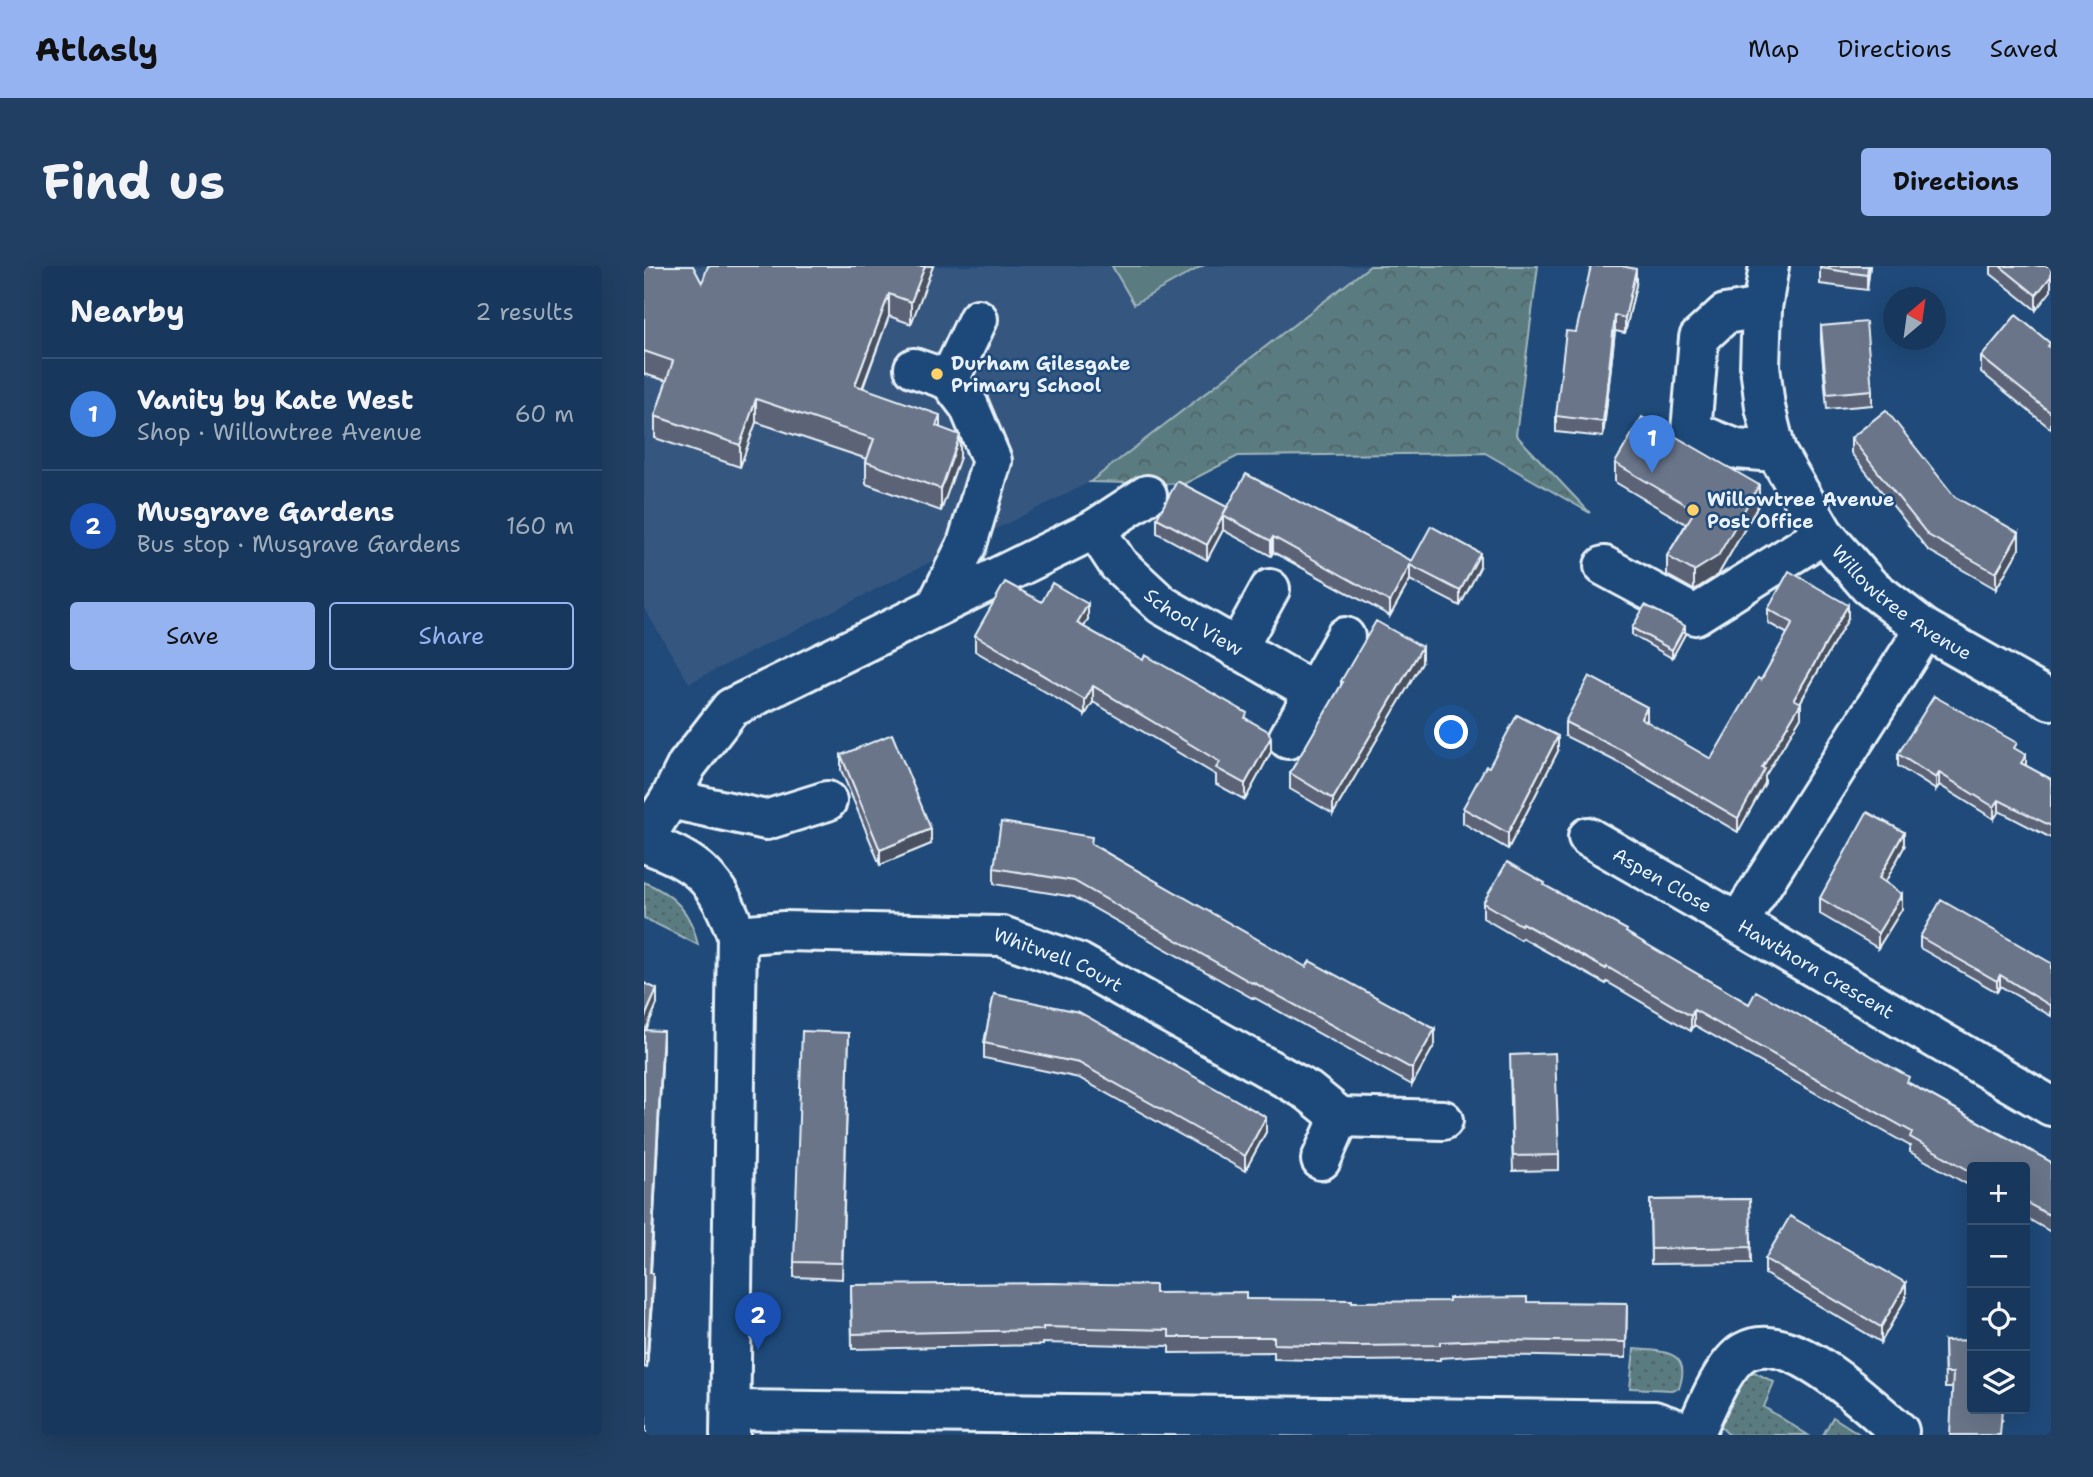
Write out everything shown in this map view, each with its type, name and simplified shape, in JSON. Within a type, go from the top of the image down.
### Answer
[{"type":"street","name":"Willowtree Avenue","points":[[1769,266],[1762,308],[1760,366],[1765,407],[1776,452],[1824,534],[1869,586],[1924,629],[2051,700]]},
{"type":"street","points":[[1762,308],[1725,314],[1699,338],[1691,431],[1736,449],[1776,452]]},
{"type":"street","points":[[936,607],[967,544],[992,461],[969,406],[932,374],[978,319]]},
{"type":"street","points":[[1147,495],[1095,528],[731,708],[687,765],[644,841],[674,853],[708,878],[726,903],[737,935],[731,1422],[1339,1426],[1654,1421],[1694,1435],[1721,1378],[1743,1353],[1771,1345],[1823,1367],[1899,1431]]},
{"type":"street","name":"School View","points":[[1095,528],[1118,564],[1162,605],[1314,692]]},
{"type":"street","points":[[1604,566],[1695,615],[1824,534]]},
{"type":"street","points":[[1237,649],[1270,589]]},
{"type":"street","name":"Hawthorn Crescent","points":[[1924,629],[1738,923],[2051,1106]]},
{"type":"street","points":[[1288,739],[1345,637]]},
{"type":"street","points":[[670,799],[766,820],[827,801]]},
{"type":"street","name":"Aspen Close","points":[[1588,837],[1738,923]]},
{"type":"street","name":"Whitwell Court","points":[[737,935],[784,931],[1002,936],[1079,963],[1308,1091],[1340,1117]]},
{"type":"street","points":[[1321,1160],[1340,1117],[1443,1120]]},
{"type":"shaded area","name":"Durham Gilesgate Primary School","points":[[644,266],[1370,266],[1090,482],[689,683],[644,608]]},
{"type":"green space","points":[[1112,266],[1202,266],[1134,304]]},
{"type":"green space","points":[[1370,266],[1538,266],[1516,435],[1590,513],[1485,453],[1238,456],[1184,484],[1090,482]]},
{"type":"green space","points":[[644,882],[665,893],[680,906],[691,923],[698,945],[644,918]]},
{"type":"green space","points":[[1634,1349],[1664,1352],[1678,1359],[1682,1366],[1679,1388],[1630,1388]]},
{"type":"green space","points":[[1754,1372],[1774,1382],[1764,1407],[1808,1435],[1729,1435],[1720,1426],[1733,1382]]},
{"type":"green space","points":[[1833,1417],[1861,1435],[1823,1435]]},
{"type":"building","points":[[644,266],[693,266],[702,283],[708,266],[925,266],[911,302],[889,294],[855,385],[940,415],[936,426],[960,435],[941,489],[866,462],[874,439],[756,399],[740,445],[655,416],[673,361],[644,351]]},
{"type":"building","points":[[1591,266],[1636,269],[1625,318],[1615,315],[1603,422],[1556,416],[1566,331],[1576,332]]},
{"type":"building","points":[[1820,266],[1868,266],[1867,275]]},
{"type":"building","points":[[2000,266],[2051,266],[2051,276],[2036,295]]},
{"type":"building","points":[[2016,315],[2050,343],[2051,413],[1981,357]]},
{"type":"building","points":[[1866,322],[1872,390],[1827,394],[1821,326]]},
{"type":"building","points":[[1886,410],[1955,497],[2019,533],[1996,573],[1928,535],[1851,438]]},
{"type":"building","points":[[1642,417],[1759,485],[1718,556],[1694,571],[1667,556],[1695,510],[1615,463]]},
{"type":"building","points":[[1246,474],[1412,561],[1431,526],[1480,553],[1460,591],[1410,565],[1390,602],[1273,537],[1271,541],[1223,515]]},
{"type":"building","points":[[1177,481],[1227,507],[1207,545],[1157,518]]},
{"type":"building","points":[[1789,571],[1848,605],[1794,699],[1801,703],[1762,768],[1765,769],[1738,818],[1623,751],[1565,722],[1589,676],[1647,707],[1641,718],[1711,759],[1793,623],[1768,609]]},
{"type":"building","points":[[1005,582],[1042,602],[1052,583],[1088,604],[1077,623],[1143,660],[1145,655],[1247,713],[1245,718],[1268,731],[1271,737],[1245,784],[1216,768],[1220,762],[1093,686],[1085,700],[975,635]]},
{"type":"building","points":[[1645,605],[1685,626],[1672,650],[1632,628]]},
{"type":"building","points":[[1376,621],[1422,647],[1333,799],[1290,773]]},
{"type":"building","points":[[1934,696],[2017,743],[2014,748],[2026,755],[2021,763],[2051,779],[2051,826],[1999,800],[1994,807],[1939,773],[1936,778],[1898,754]]},
{"type":"building","points":[[1517,715],[1558,736],[1508,833],[1463,808]]},
{"type":"building","points":[[892,734],[931,829],[880,850],[841,755]]},
{"type":"building","points":[[1867,812],[1904,832],[1879,878],[1902,894],[1878,933],[1820,898]]},
{"type":"building","points":[[1001,822],[1092,837],[1091,844],[1306,967],[1310,961],[1435,1029],[1412,1069],[1252,983],[1074,881],[994,868]]},
{"type":"building","points":[[1507,862],[1749,1004],[1756,991],[1909,1077],[1907,1082],[2051,1162],[2051,1216],[2030,1205],[2030,1162],[1967,1162],[1967,1169],[1910,1137],[1912,1132],[1694,1010],[1691,1016],[1607,967],[1606,969],[1483,903]]},
{"type":"building","points":[[1941,900],[2051,963],[2051,1006],[2000,975],[1997,981],[1920,937]]},
{"type":"building","points":[[644,983],[657,989],[644,1019]]},
{"type":"building","points":[[994,994],[1079,1012],[1266,1117],[1245,1156],[1079,1063],[984,1043]]},
{"type":"building","points":[[644,1030],[663,1031],[647,1353],[644,1353]]},
{"type":"building","points":[[802,1031],[849,1033],[842,1263],[794,1262]]},
{"type":"building","points":[[1555,1053],[1559,1155],[1513,1156],[1510,1055]]},
{"type":"building","points":[[1750,1199],[1751,1247],[1651,1249],[1650,1200]]},
{"type":"building","points":[[1790,1216],[1906,1283],[1881,1327],[1765,1259]]},
{"type":"building","points":[[851,1285],[1155,1285],[1155,1293],[1246,1292],[1246,1299],[1352,1302],[1527,1297],[1527,1302],[1627,1303],[1626,1342],[1489,1340],[1440,1342],[1440,1345],[1274,1344],[1274,1337],[1169,1337],[1169,1330],[1043,1327],[1043,1330],[852,1334]]},
{"type":"building","points":[[1967,1340],[1967,1414],[2002,1414],[2000,1435],[1950,1435],[1953,1373],[1945,1373],[1944,1341]]},
{"type":"place","name":"Durham Gilesgate Primary School","points":[[937,374]]},
{"type":"place","name":"Vanity by Kate West","points":[[1652,473]]},
{"type":"place","name":"Willowtree Avenue Post Office","points":[[1693,510]]},
{"type":"place","name":"Musgrave Gardens","points":[[758,1350]]}]
